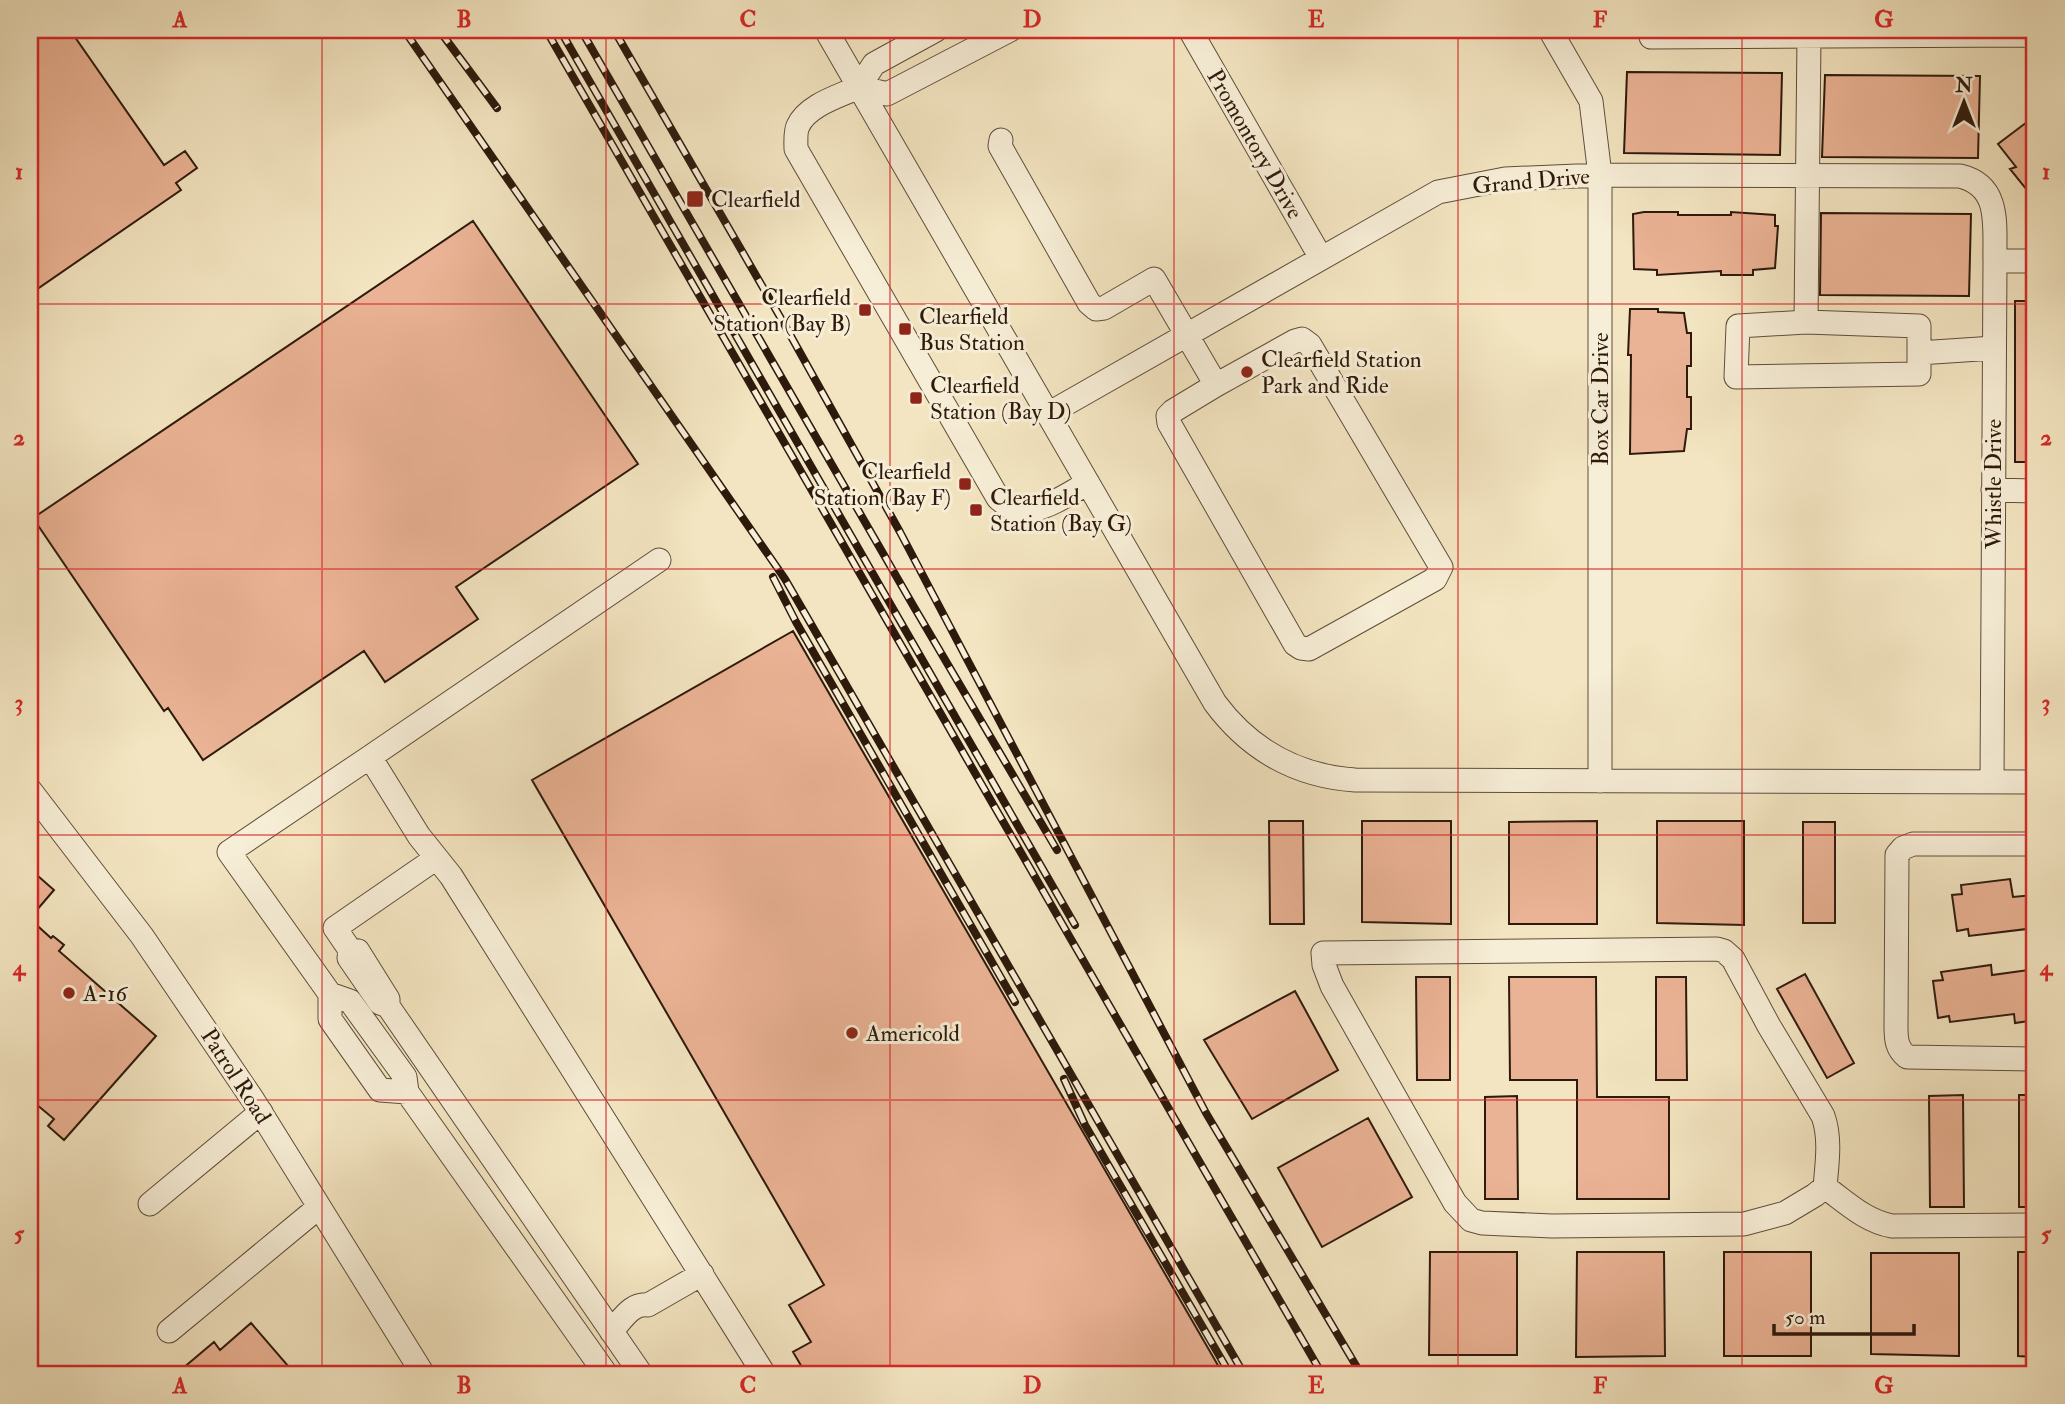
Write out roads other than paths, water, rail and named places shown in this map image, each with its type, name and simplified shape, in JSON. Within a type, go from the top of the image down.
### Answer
[{"type":"street","points":[[826,30],[1215,703],[1241,734],[1277,760],[1308,773],[1355,780],[2035,782]]},
{"type":"street","points":[[936,30],[874,64],[859,88],[820,105],[807,115],[797,127],[796,149],[998,499],[1014,510],[1034,511],[1088,483]]},
{"type":"street","points":[[859,88],[887,94],[1010,30]]},
{"type":"street","name":"Promontory Drive","points":[[1190,30],[1321,258]]},
{"type":"street","name":"Box Car Drive","points":[[1550,30],[1591,102],[1600,175],[1600,781]]},
{"type":"street","points":[[1651,37],[2025,35],[2035,39]]},
{"type":"street","points":[[1806,322],[1809,36]]},
{"type":"street","points":[[1001,140],[1000,146],[1089,303],[1096,309],[1104,308],[1154,279],[1216,385]]},
{"type":"street","name":"Grand Drive","points":[[1048,414],[1438,192],[1505,179],[1600,175],[1960,176],[1973,180],[1984,189]]},
{"type":"street","name":"Whistle Drive","points":[[1984,189],[1990,198],[1993,211],[1995,261],[1992,782]]},
{"type":"street","points":[[1995,261],[2035,261]]},
{"type":"street","points":[[1806,322],[1919,326],[1919,374],[1736,377],[1738,326],[1806,322]]},
{"type":"street","points":[[1302,339],[1310,345],[1441,567],[1435,579],[1309,649],[1295,644],[1169,424],[1168,416],[1172,411],[1216,385],[1295,341],[1302,339]]},
{"type":"street","points":[[1919,353],[1994,348]]},
{"type":"street","points":[[1993,490],[2035,491]]},
{"type":"street","points":[[606,1374],[407,1092],[405,1077],[350,1001],[330,994],[229,852],[659,560]]},
{"type":"street","points":[[370,757],[435,859],[451,876],[764,1374]]},
{"type":"street","name":"Patrol Road","points":[[30,790],[142,936],[261,1112],[423,1374]]},
{"type":"street","points":[[2035,844],[1913,844],[1903,848],[1897,855],[1896,867],[1896,1041],[1900,1051],[1907,1058],[2035,1059]]},
{"type":"street","points":[[435,859],[335,928],[350,950],[358,951],[388,999],[388,1006],[613,1329],[640,1374]]},
{"type":"street","points":[[1724,951],[1733,959],[1823,1116],[1828,1150],[1825,1187],[1785,1213],[1744,1224],[1552,1226],[1482,1223],[1471,1220],[1455,1203],[1332,986],[1324,965],[1323,953],[1724,951]]},
{"type":"street","points":[[150,1203],[261,1112]]},
{"type":"street","points":[[1825,1187],[1861,1214],[1877,1223],[1892,1226],[2035,1225]]},
{"type":"street","points":[[169,1331],[319,1207]]},
{"type":"street","points":[[613,1329],[623,1328],[647,1311],[648,1305],[702,1274]]},
{"type":"railway","points":[[404,30],[785,579],[1244,1374]]},
{"type":"railway","points":[[439,30],[497,108]]},
{"type":"railway","points":[[546,30],[1322,1374]]},
{"type":"railway","points":[[560,30],[1075,925]]},
{"type":"railway","points":[[581,30],[1057,850]]},
{"type":"railway","points":[[614,30],[783,322],[900,532],[1206,1113],[1361,1374]]},
{"type":"railway","points":[[773,577],[796,622],[1015,1002]]},
{"type":"railway","points":[[1064,1079],[1085,1125],[1230,1374]]},
{"type":"railway","points":[[30,1360],[42,1374]]},
{"type":"place","name":"Clearfield","points":[[695,199]]},
{"type":"place","name":"Clearfield Station (Bay B)","points":[[865,310]]},
{"type":"place","name":"Clearfield Bus Station","points":[[905,329]]},
{"type":"place","name":"Clearfield Station Park and Ride","points":[[1247,372]]},
{"type":"place","name":"Clearfield Station (Bay D)","points":[[916,398]]},
{"type":"place","name":"Clearfield Station (Bay F)","points":[[965,484]]},
{"type":"place","name":"Clearfield Station (Bay G)","points":[[976,510]]},
{"type":"place","name":"A-16","points":[[69,993]]},
{"type":"place","name":"Americold","points":[[852,1033]]}]
